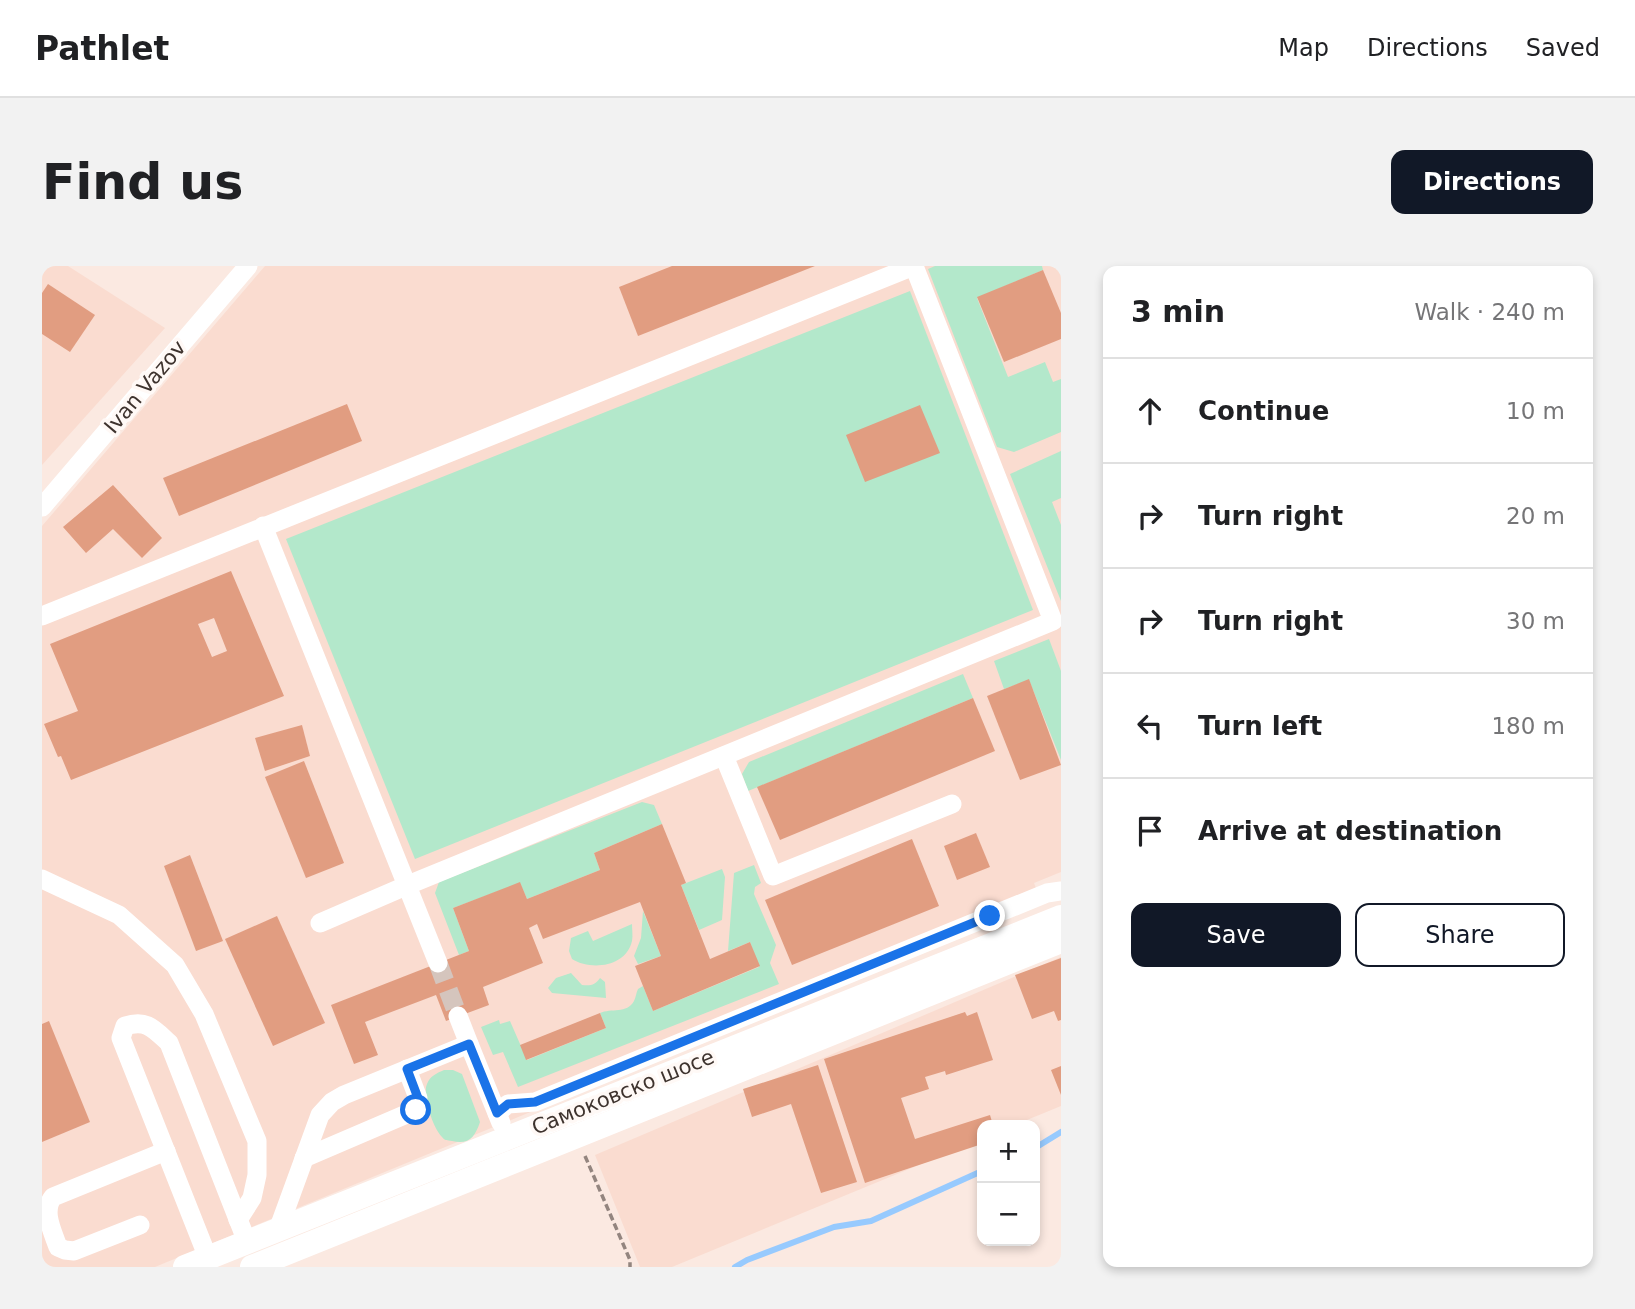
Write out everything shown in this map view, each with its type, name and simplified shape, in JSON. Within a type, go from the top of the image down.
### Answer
[{"type":"main road","name":"Самоковско шосе","points":[[185,1267],[208,1258],[243,1231],[278,1230],[1061,917]]},
{"type":"main road","name":"Самоковско шосе","points":[[252,1267],[1061,941]]},
{"type":"street","name":"Ivan Vazov","points":[[42,508],[248,266]]},
{"type":"street","points":[[42,616],[914,266],[1053,621],[320,923]]},
{"type":"street","points":[[263,526],[438,963]]},
{"type":"street","points":[[724,756],[773,876],[952,804]]},
{"type":"street","points":[[42,878],[119,915],[175,965],[204,1014],[257,1141],[257,1175],[243,1231]]},
{"type":"street","points":[[497,1113],[508,1104],[535,1102],[1046,893],[1061,891]]},
{"type":"street","points":[[990,916],[1001,931],[1015,935]]},
{"type":"street","points":[[458,1016],[507,1138]]},
{"type":"street","points":[[208,1258],[121,1038],[125,1026],[136,1022],[146,1024],[169,1043],[243,1231]]},
{"type":"street","points":[[278,1230],[320,1115],[332,1102],[469,1044]]},
{"type":"street","points":[[304,1158],[416,1110],[418,1098],[407,1069]]},
{"type":"street","points":[[140,1225],[74,1251],[65,1250],[58,1247],[44,1210],[53,1197],[166,1151]]},
{"type":"path","points":[[576,1137],[630,1260],[630,1267]]},
{"type":"shaded area","points":[[42,266],[68,266],[165,328],[42,465]]},
{"type":"shaded area","points":[[265,266],[1061,266],[1061,872],[1034,883],[1041,901],[155,1267],[42,1267],[42,526]]},
{"type":"shaded area","points":[[1061,957],[1061,1106],[1027,1120],[977,1120],[977,1141],[672,1267],[640,1267],[595,1155]]},
{"type":"green space","points":[[935,266],[1042,266],[1043,270],[977,298],[1008,377],[1045,362],[1053,382],[1061,379],[1061,432],[1014,452],[997,447],[928,269]]},
{"type":"green space","points":[[910,291],[1033,610],[415,859],[286,539]]},
{"type":"green space","points":[[1061,451],[1061,498],[1052,502],[1061,525],[1061,601],[1010,474]]},
{"type":"green space","points":[[1049,639],[1061,671],[1061,760],[1029,680],[1004,689],[994,661]]},
{"type":"green space","points":[[963,674],[973,698],[748,791],[742,774],[749,762]]},
{"type":"green space","points":[[642,802],[654,805],[662,824],[594,853],[600,870],[527,899],[520,883],[453,908],[469,951],[459,955],[435,893],[439,882]]},
{"type":"green space","points":[[754,865],[761,883],[755,887],[754,894],[776,945],[770,963],[779,984],[518,1087],[503,1052],[493,1055],[481,1027],[499,1020],[500,1024],[510,1021],[527,1060],[606,1028],[600,1013],[627,1008],[634,1001],[638,989],[643,986],[653,1011],[759,967],[750,942],[728,951],[734,873]]},
{"type":"green space","points":[[722,869],[725,877],[722,920],[699,930],[681,885]]},
{"type":"green space","points":[[643,911],[661,956],[638,964],[634,956],[641,938]]},
{"type":"green space","points":[[632,924],[632,939],[628,950],[615,961],[589,965],[572,959],[569,951],[571,938],[588,931],[593,941]]},
{"type":"green space","points":[[571,973],[582,985],[592,984],[600,978],[605,982],[606,998],[552,993],[548,988],[556,978]]},
{"type":"green space","points":[[444,1070],[462,1074],[480,1122],[476,1132],[467,1141],[444,1139],[429,1111],[427,1084],[432,1077]]},
{"type":"building","points":[[672,266],[815,266],[638,336],[619,287]]},
{"type":"building","points":[[1043,270],[1061,313],[1061,339],[1004,362],[977,297]]},
{"type":"building","points":[[48,284],[95,315],[70,352],[42,334],[42,293]]},
{"type":"building","points":[[347,404],[362,441],[179,516],[163,478]]},
{"type":"building","points":[[920,405],[940,453],[865,482],[846,435]]},
{"type":"building","points":[[113,485],[162,538],[142,558],[113,529],[86,553],[63,527]]},
{"type":"building","points":[[231,571],[284,696],[71,780],[44,724],[78,711],[50,644]],"holes":[[[214,618],[227,651],[212,657],[198,624]]]},
{"type":"building","points":[[1029,679],[1061,765],[1020,780],[987,696]]},
{"type":"building","points":[[973,698],[995,751],[780,840],[757,787]]},
{"type":"building","points":[[302,725],[310,756],[265,771],[255,738]]},
{"type":"building","points":[[304,761],[344,863],[306,878],[265,777]]},
{"type":"building","points":[[662,824],[686,883],[681,885],[710,959],[750,942],[760,966],[653,1011],[635,966],[661,956],[640,902],[543,939],[537,924],[529,928],[543,963],[483,987],[489,1005],[446,1021],[436,995],[365,1022],[378,1055],[354,1064],[331,1005],[469,951],[453,908],[520,882],[527,899],[600,870],[594,853]]},
{"type":"building","points":[[976,833],[990,867],[957,880],[944,846]]},
{"type":"building","points":[[912,839],[939,906],[792,965],[765,900]]},
{"type":"building","points":[[190,855],[223,941],[196,951],[164,866]]},
{"type":"building","points":[[277,916],[325,1023],[273,1046],[225,939]]},
{"type":"building","points":[[1061,958],[1061,1020],[1058,1021],[1054,1011],[1032,1019],[1015,975]]},
{"type":"building","points":[[965,1012],[967,1016],[977,1012],[993,1060],[946,1075],[945,1071],[925,1077],[929,1089],[901,1098],[915,1139],[990,1115],[992,1120],[977,1120],[977,1146],[865,1183],[824,1059]]},
{"type":"building","points":[[600,1013],[606,1028],[526,1060],[520,1045]]},
{"type":"building","points":[[49,1021],[90,1122],[42,1142],[42,1024]]},
{"type":"building","points":[[818,1065],[857,1182],[821,1193],[791,1104],[752,1117],[743,1089]]},
{"type":"building","points":[[1061,1066],[1061,1095],[1051,1070]]},
{"type":"waterway","points":[[1040,1145],[1061,1132]]},
{"type":"waterway","points":[[735,1267],[834,1227],[871,1221],[977,1173]]},
{"type":"tunnel","points":[[438,963],[458,1016]]},
{"type":"route","points":[[416,1110],[418,1098],[407,1069],[469,1044],[497,1113],[508,1104],[535,1102],[990,916]]}]
